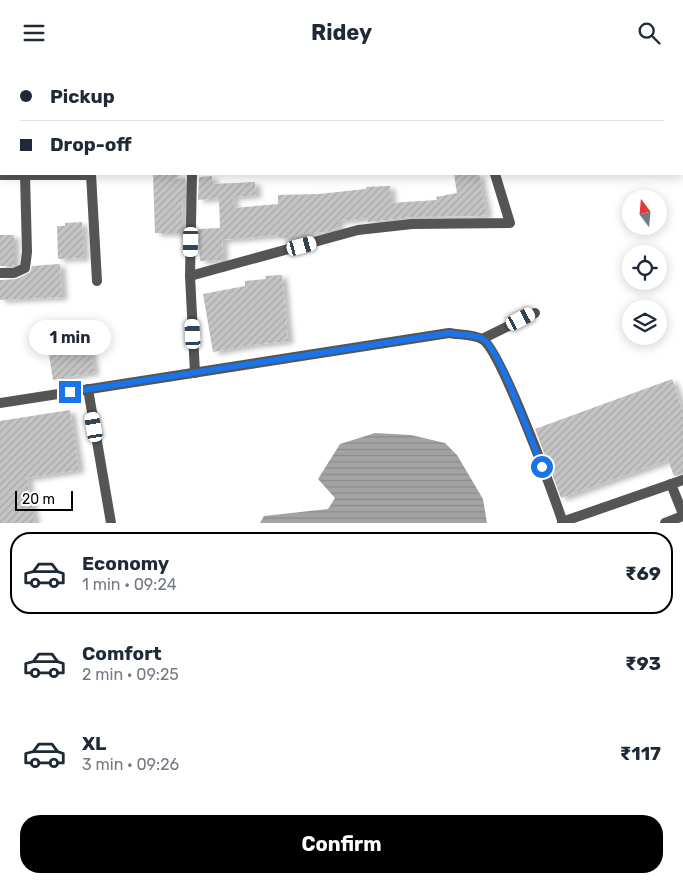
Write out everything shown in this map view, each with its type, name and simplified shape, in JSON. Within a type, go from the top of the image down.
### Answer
[{"type":"street","points":[[0,65],[0,73]]},
{"type":"street","points":[[0,175],[25,175],[27,252],[25,268],[14,273],[0,273]]},
{"type":"street","points":[[91,175],[97,281]]},
{"type":"street","points":[[192,175],[190,276],[195,373]]},
{"type":"street","points":[[190,276],[358,231],[412,224],[510,223],[496,175]]},
{"type":"street","points":[[482,339],[535,313]]},
{"type":"street","points":[[0,403],[449,333],[482,339],[490,345],[521,413],[563,522],[683,480]]},
{"type":"street","points":[[88,389],[111,523]]},
{"type":"street","points":[[665,523],[683,515],[671,484]]},
{"type":"shaded area","points":[[375,433],[411,435],[445,443],[457,455],[483,499],[487,523],[260,523],[264,516],[328,509],[335,498],[318,479],[340,444]]},
{"type":"building","points":[[153,175],[180,175],[175,179],[185,178],[185,201],[182,201],[183,233],[155,233]]},
{"type":"building","points":[[454,175],[479,175],[487,215],[412,217],[368,222],[368,218],[338,221],[338,228],[325,232],[300,234],[300,238],[279,238],[278,235],[222,240],[223,260],[200,261],[198,229],[220,228],[219,198],[198,200],[199,177],[212,176],[213,184],[255,182],[256,195],[233,197],[234,208],[278,204],[278,195],[319,194],[366,189],[366,187],[390,186],[391,203],[437,200],[436,197],[457,193]]},
{"type":"building","points":[[82,222],[84,258],[58,259],[57,226],[65,226],[65,223]]},
{"type":"building","points":[[0,235],[14,235],[13,266],[0,266]]},
{"type":"building","points":[[60,264],[62,297],[0,300],[0,280],[17,279],[30,272],[32,266]]},
{"type":"building","points":[[282,275],[288,341],[213,352],[203,294],[245,286],[245,281],[266,279],[265,276]]},
{"type":"building","points":[[86,321],[94,372],[53,380],[45,330],[62,328],[61,325]]},
{"type":"building","points":[[672,379],[683,411],[683,473],[674,476],[668,460],[561,498],[535,429]]},
{"type":"building","points":[[70,410],[79,470],[27,478],[35,523],[0,523],[0,421]]},
{"type":"route","points":[[70,392],[449,333],[475,337],[482,339],[490,345],[521,413],[542,467]]}]
